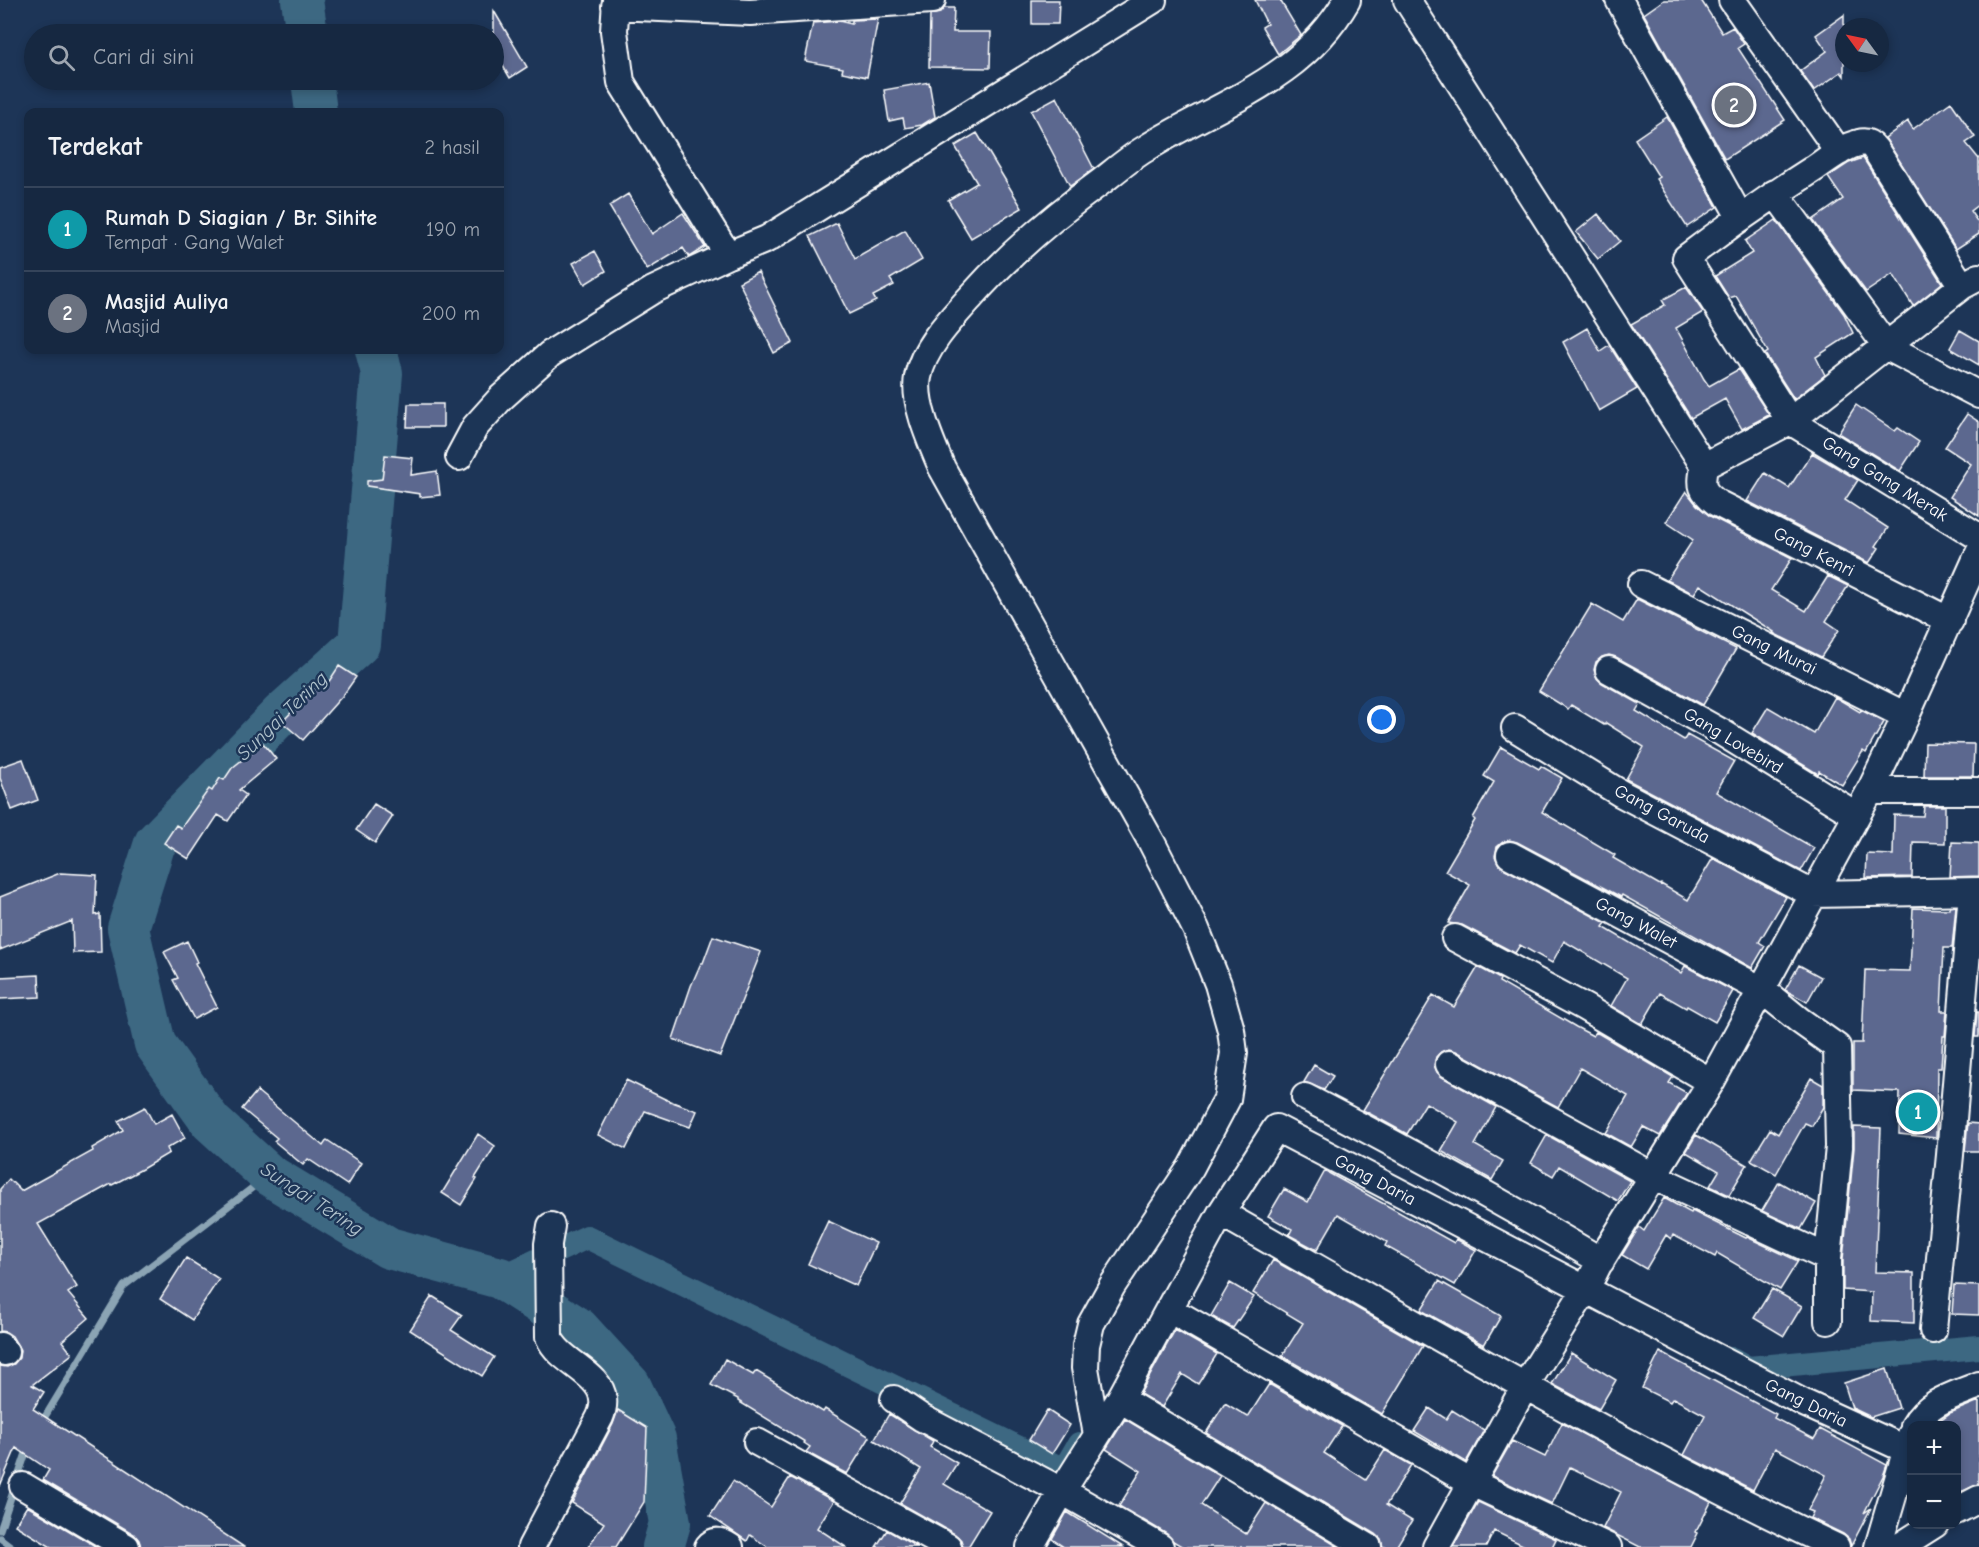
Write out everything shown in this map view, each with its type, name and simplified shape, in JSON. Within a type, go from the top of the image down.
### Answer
[{"type":"street","points":[[728,255],[621,82],[614,31],[615,3],[750,12],[933,0]]},
{"type":"street","points":[[459,457],[475,427],[501,398],[550,354],[653,290],[777,233],[1153,0]]},
{"type":"street","points":[[1096,1429],[1085,1368],[1086,1345],[1091,1324],[1112,1286],[1191,1167],[1227,1099],[1234,1053],[1231,1029],[1218,984],[1196,929],[1152,843],[942,468],[921,415],[918,378],[926,357],[943,329],[986,280],[1055,216],[1145,149],[1266,83],[1306,52],[1340,12],[1347,0]]},
{"type":"street","points":[[1407,0],[1704,466],[1790,422],[1971,281],[1872,144],[1858,143],[1839,152],[1740,217],[1686,258],[1790,422]]},
{"type":"street","points":[[1619,0],[1740,217]]},
{"type":"street","points":[[1732,0],[1839,152]]},
{"type":"street","points":[[1775,193],[1887,347],[1979,395]]},
{"type":"street","name":"Gang Gang Merak","points":[[1790,422],[1979,537]]},
{"type":"street","name":"Gang Kenri","points":[[1704,466],[1702,488],[1706,495],[1717,503],[1950,621]]},
{"type":"street","points":[[1436,1547],[1525,1386],[1711,1082],[1762,990],[1870,791],[1950,621],[1979,553]]},
{"type":"street","name":"Gang Murai","points":[[1641,584],[1906,716]]},
{"type":"street","name":"Gang Lovebird","points":[[1609,670],[1721,732],[1856,815]]},
{"type":"street","name":"Gang Garuda","points":[[1515,728],[1620,793],[1813,894]]},
{"type":"street","points":[[1870,791],[1979,791]]},
{"type":"street","name":"Gang Walet","points":[[1510,855],[1762,990],[1837,1047],[1839,1147],[1828,1258]]},
{"type":"street","points":[[1813,894],[1976,892],[1933,1330]]},
{"type":"street","points":[[1455,938],[1584,1007],[1711,1082]]},
{"type":"street","points":[[1449,1064],[1653,1176],[1828,1258],[1828,1321]]},
{"type":"street","points":[[1305,1097],[1547,1229],[1593,1276]]},
{"type":"street","name":"Gang Daria","points":[[1030,1547],[1096,1429],[1120,1399],[1221,1214],[1276,1128],[1593,1276],[1804,1403],[1907,1441]]},
{"type":"street","points":[[1221,1214],[1525,1386],[1770,1516],[1836,1547]]},
{"type":"street","points":[[531,1547],[600,1418],[604,1401],[602,1391],[595,1382],[556,1349],[549,1337],[548,1244],[551,1226]]},
{"type":"street","points":[[1169,1310],[1470,1482],[1608,1547]]},
{"type":"street","points":[[1916,1421],[1929,1406],[1979,1385]]},
{"type":"street","points":[[894,1399],[922,1418],[1062,1491],[1160,1547]]},
{"type":"street","points":[[1120,1399],[1368,1547]]},
{"type":"street","points":[[757,1442],[948,1547]]},
{"type":"street","points":[[1878,1547],[1907,1449]]},
{"type":"street","points":[[23,1486],[126,1547]]},
{"type":"street","points":[[1961,1508],[1979,1499]]},
{"type":"street","points":[[1899,1547],[1927,1529]]},
{"type":"street","points":[[708,1547],[720,1541],[730,1547]]},
{"type":"building","points":[[1032,0],[1059,0],[1058,24],[1032,24]]},
{"type":"building","points":[[1255,0],[1280,0],[1301,35],[1278,54],[1262,27],[1267,24]]},
{"type":"building","points":[[1664,0],[1701,0],[1722,33],[1733,27],[1744,44],[1738,48],[1785,120],[1725,159],[1644,14]]},
{"type":"building","points":[[944,8],[954,8],[953,32],[991,32],[990,68],[929,67],[930,15],[940,13]]},
{"type":"building","points":[[494,11],[502,24],[494,24]]},
{"type":"building","points":[[878,19],[867,77],[842,72],[843,68],[805,61],[813,23],[839,21],[852,24],[852,20]]},
{"type":"building","points":[[1835,21],[1835,72],[1841,72],[1814,91],[1800,71],[1827,51],[1816,35]]},
{"type":"building","points":[[504,28],[527,67],[510,78],[504,68]]},
{"type":"building","points":[[929,82],[935,117],[922,125],[905,128],[903,118],[889,121],[884,90]]},
{"type":"building","points":[[1057,97],[1094,169],[1070,186],[1031,111]]},
{"type":"building","points":[[1951,102],[1975,137],[1966,143],[1979,159],[1979,204],[1970,211],[1979,224],[1979,234],[1956,249],[1885,138],[1908,121],[1913,129]]},
{"type":"building","points":[[1667,117],[1717,207],[1687,227],[1656,179],[1659,177],[1635,139]]},
{"type":"building","points":[[977,133],[1022,208],[971,238],[948,200],[977,183],[955,146]]},
{"type":"building","points":[[1863,158],[1942,283],[1913,306],[1893,274],[1866,292],[1813,220],[1843,199],[1828,177],[1849,163]]},
{"type":"building","points":[[628,194],[652,234],[683,213],[705,247],[689,257],[683,248],[647,270],[609,206]]},
{"type":"building","points":[[1598,214],[1620,241],[1598,259],[1576,232]]},
{"type":"building","points":[[1776,220],[1844,314],[1853,333],[1816,357],[1825,375],[1794,399],[1765,354],[1768,352],[1736,296],[1729,298],[1715,276],[1752,253],[1745,241]]},
{"type":"building","points":[[837,223],[855,259],[905,230],[922,260],[890,279],[894,285],[873,296],[876,301],[849,314],[810,236]]},
{"type":"building","points":[[595,251],[606,271],[585,284],[573,263]]},
{"type":"building","points":[[758,272],[793,343],[774,353],[739,282]]},
{"type":"building","points":[[1686,287],[1703,312],[1676,328],[1704,379],[1709,386],[1739,369],[1769,415],[1742,429],[1725,399],[1691,418],[1631,324],[1665,305],[1662,300]]},
{"type":"building","points":[[1587,328],[1600,351],[1609,345],[1637,389],[1599,411],[1563,342]]},
{"type":"building","points":[[1960,330],[1979,341],[1979,365],[1950,348]]},
{"type":"building","points":[[408,404],[443,404],[443,427],[407,427]]},
{"type":"building","points":[[1856,405],[1895,431],[1898,428],[1919,442],[1900,471],[1838,433]]},
{"type":"building","points":[[1967,414],[1979,422],[1979,516],[1950,497],[1971,464],[1945,447]]},
{"type":"building","points":[[1812,453],[1858,480],[1845,500],[1888,528],[1876,546],[1879,548],[1869,563],[1747,501],[1765,473],[1789,488]]},
{"type":"building","points":[[385,455],[413,458],[411,475],[437,471],[440,495],[420,497],[420,494],[367,486],[367,481],[382,479]]},
{"type":"building","points":[[1686,491],[1710,516],[1792,558],[1771,590],[1806,611],[1828,576],[1848,586],[1826,621],[1839,630],[1821,657],[1773,633],[1700,585],[1694,594],[1667,580],[1693,540],[1666,522]]},
{"type":"building","points":[[1637,599],[1736,649],[1703,705],[1609,655],[1596,662],[1594,670],[1597,678],[1640,704],[1636,711],[1684,740],[1687,735],[1734,761],[1716,792],[1814,848],[1801,871],[1626,779],[1644,747],[1606,723],[1604,725],[1571,705],[1568,709],[1539,691],[1592,604],[1623,622]]},
{"type":"building","points":[[339,666],[356,677],[303,740],[282,722],[321,682],[326,686]]},
{"type":"building","points":[[1835,697],[1860,712],[1861,710],[1884,722],[1866,753],[1863,751],[1842,785],[1819,771],[1818,774],[1752,733],[1768,707],[1814,734]]},
{"type":"building","points":[[263,743],[276,759],[239,790],[246,795],[228,821],[218,815],[189,859],[164,843],[176,825],[181,828],[209,789],[212,791],[220,778],[224,780],[232,768]]},
{"type":"building","points":[[1925,743],[1974,744],[1973,776],[1924,776]]},
{"type":"building","points":[[1501,747],[1539,769],[1541,766],[1562,778],[1542,812],[1615,855],[1613,858],[1688,900],[1713,858],[1786,897],[1759,942],[1765,946],[1752,968],[1622,895],[1621,897],[1517,842],[1509,840],[1497,847],[1495,856],[1503,868],[1606,923],[1603,927],[1681,973],[1685,966],[1733,991],[1715,1022],[1660,993],[1642,1024],[1611,1006],[1627,978],[1564,941],[1552,963],[1520,945],[1515,953],[1462,925],[1448,923],[1470,885],[1445,871],[1494,782],[1484,776]]},
{"type":"building","points":[[23,759],[38,800],[12,810],[0,778],[0,767]]},
{"type":"building","points":[[374,804],[393,816],[375,843],[356,830]]},
{"type":"building","points":[[1924,806],[1945,806],[1945,843],[1913,842],[1912,877],[1866,878],[1867,854],[1893,855],[1894,815],[1923,816]]},
{"type":"building","points":[[1952,842],[1979,843],[1979,876],[1950,877]]},
{"type":"building","points":[[60,873],[97,875],[95,915],[100,914],[101,952],[73,953],[72,921],[0,950],[0,897]]},
{"type":"building","points":[[1956,906],[1952,948],[1944,948],[1941,1011],[1947,1011],[1941,1068],[1937,1068],[1936,1138],[1899,1134],[1900,1092],[1853,1090],[1853,1043],[1862,1043],[1865,970],[1910,971],[1913,908],[1950,909]]},
{"type":"building","points":[[713,936],[761,952],[720,1056],[673,1039],[691,986]]},
{"type":"building","points":[[187,941],[197,962],[195,963],[217,1007],[194,1019],[173,980],[178,978],[164,952]]},
{"type":"building","points":[[1799,965],[1821,977],[1807,1002],[1785,990]]},
{"type":"building","points":[[1478,967],[1500,979],[1499,982],[1576,1027],[1593,1036],[1596,1032],[1673,1077],[1669,1083],[1687,1093],[1660,1136],[1643,1127],[1631,1147],[1606,1133],[1628,1096],[1580,1068],[1558,1107],[1449,1049],[1436,1057],[1434,1065],[1437,1072],[1496,1107],[1475,1145],[1503,1161],[1492,1180],[1441,1151],[1458,1122],[1426,1103],[1407,1134],[1363,1110],[1433,995],[1454,1007]]},
{"type":"building","points":[[39,975],[40,997],[0,999],[0,977]]},
{"type":"building","points":[[1977,1012],[1979,1012],[1979,1037],[1975,1037]]},
{"type":"building","points":[[1314,1065],[1333,1076],[1324,1090],[1304,1082]]},
{"type":"building","points":[[1811,1078],[1823,1085],[1823,1107],[1812,1126],[1805,1123],[1776,1174],[1751,1160],[1770,1129],[1778,1134]]},
{"type":"building","points":[[626,1080],[667,1100],[697,1111],[690,1127],[645,1111],[626,1149],[598,1135]]},
{"type":"building","points":[[257,1091],[323,1146],[327,1140],[361,1163],[347,1185],[308,1159],[303,1165],[274,1141],[277,1138],[242,1109]]},
{"type":"building","points":[[145,1107],[154,1124],[172,1114],[185,1138],[167,1148],[169,1153],[142,1169],[38,1224],[77,1287],[68,1293],[89,1318],[62,1341],[72,1354],[32,1385],[44,1392],[33,1409],[244,1547],[141,1547],[134,1534],[43,1480],[49,1470],[16,1448],[0,1486],[0,1366],[7,1367],[14,1364],[19,1358],[20,1350],[12,1336],[0,1331],[0,1189],[9,1179],[21,1191],[93,1151],[92,1148],[123,1130],[118,1121]]},
{"type":"building","points":[[1968,1123],[1979,1124],[1979,1151],[1965,1151]]},
{"type":"building","points":[[1854,1127],[1881,1128],[1875,1272],[1914,1273],[1914,1323],[1871,1321],[1872,1292],[1843,1290],[1843,1259]]},
{"type":"building","points":[[478,1134],[495,1146],[461,1205],[442,1193]]},
{"type":"building","points":[[1547,1135],[1630,1181],[1618,1201],[1559,1166],[1553,1176],[1531,1163]]},
{"type":"building","points":[[1696,1135],[1747,1165],[1729,1195],[1710,1186],[1719,1171],[1686,1152]]},
{"type":"building","points":[[1325,1171],[1454,1243],[1456,1239],[1476,1250],[1455,1285],[1385,1246],[1387,1242],[1338,1214],[1317,1250],[1289,1235],[1292,1229],[1268,1216],[1284,1189],[1308,1202]]},
{"type":"building","points":[[1779,1182],[1816,1203],[1801,1229],[1762,1211]]},
{"type":"building","points":[[1664,1198],[1691,1213],[1692,1211],[1798,1261],[1780,1290],[1717,1253],[1715,1257],[1673,1235],[1671,1239],[1666,1235],[1646,1269],[1622,1255],[1639,1227],[1644,1231]]},
{"type":"building","points":[[828,1221],[876,1243],[856,1286],[808,1264]]},
{"type":"building","points":[[186,1258],[219,1279],[192,1320],[160,1299]]},
{"type":"building","points":[[1273,1260],[1423,1346],[1382,1414],[1282,1356],[1303,1323],[1253,1293]]},
{"type":"building","points":[[1439,1281],[1501,1316],[1484,1345],[1421,1310]]},
{"type":"building","points":[[1230,1283],[1254,1297],[1233,1328],[1211,1316]]},
{"type":"building","points":[[1954,1285],[1979,1286],[1979,1315],[1952,1314]]},
{"type":"building","points":[[1772,1289],[1802,1306],[1784,1336],[1754,1318]]},
{"type":"building","points":[[432,1296],[462,1315],[451,1330],[494,1357],[482,1376],[410,1330]]},
{"type":"building","points":[[1175,1330],[1217,1354],[1198,1384],[1182,1374],[1162,1407],[1140,1394]]},
{"type":"building","points":[[1660,1352],[1776,1414],[1774,1418],[1814,1439],[1820,1429],[1887,1465],[1864,1513],[1871,1508],[1851,1546],[1849,1539],[1843,1534],[1810,1518],[1813,1512],[1808,1510],[1826,1475],[1775,1448],[1753,1490],[1684,1455],[1705,1415],[1673,1398],[1670,1402],[1642,1388]]},
{"type":"building","points":[[1571,1353],[1616,1380],[1599,1409],[1552,1384]]},
{"type":"building","points":[[725,1359],[753,1375],[756,1371],[823,1412],[825,1409],[870,1437],[847,1474],[806,1452],[810,1447],[805,1442],[738,1399],[711,1385]]},
{"type":"building","points":[[1887,1369],[1899,1408],[1871,1417],[1852,1408],[1844,1383]]},
{"type":"building","points":[[1269,1384],[1342,1426],[1324,1453],[1366,1480],[1385,1450],[1411,1465],[1386,1505],[1412,1521],[1396,1547],[1383,1547],[1381,1539],[1376,1534],[1206,1433],[1225,1403],[1248,1417]]},
{"type":"building","points":[[1979,1401],[1979,1484],[1961,1492],[1961,1421],[1939,1421],[1950,1413]]},
{"type":"building","points":[[1429,1408],[1446,1419],[1452,1410],[1484,1430],[1466,1462],[1414,1431]]},
{"type":"building","points":[[618,1410],[647,1428],[644,1502],[616,1547],[588,1547],[604,1523],[572,1503]]},
{"type":"building","points":[[1047,1410],[1070,1425],[1052,1454],[1029,1440]]},
{"type":"building","points":[[889,1414],[933,1441],[930,1447],[957,1463],[944,1484],[990,1511],[968,1547],[963,1547],[961,1540],[955,1534],[900,1503],[921,1469],[874,1440]]},
{"type":"building","points":[[1125,1419],[1220,1476],[1201,1505],[1246,1534],[1266,1503],[1339,1547],[1183,1547],[1167,1534],[1119,1506],[1141,1471],[1106,1449]]},
{"type":"building","points":[[1562,1423],[1711,1502],[1691,1547],[1640,1547],[1603,1528],[1621,1492],[1570,1467],[1552,1504],[1492,1476],[1512,1441],[1545,1457]]},
{"type":"building","points":[[790,1477],[834,1501],[817,1528],[846,1547],[768,1547],[750,1535],[747,1541],[710,1516],[733,1481],[771,1507]]},
{"type":"building","points":[[1478,1502],[1556,1539],[1552,1547],[1527,1547],[1494,1531],[1486,1547],[1453,1547]]},
{"type":"building","points":[[27,1506],[97,1547],[51,1547],[15,1525]]},
{"type":"building","points":[[1067,1512],[1123,1547],[1064,1547],[1052,1539]]},
{"type":"building","points":[[887,1530],[917,1547],[876,1547]]},
{"type":"waterway","name":"Sungai Tering","points":[[302,0],[306,24]]},
{"type":"waterway","name":"Sungai Tering","points":[[313,90],[316,108]]},
{"type":"waterway","name":"Sungai Tering","points":[[377,354],[382,373],[359,644],[281,714],[155,843],[128,928],[155,1044],[211,1122],[269,1175],[389,1248],[500,1278],[578,1328],[630,1385],[655,1439],[670,1523],[663,1547]]},
{"type":"waterway","points":[[40,1425],[124,1286],[269,1175]]},
{"type":"waterway","points":[[500,1278],[587,1237],[1064,1470],[1079,1444]]},
{"type":"waterway","points":[[1732,1359],[1748,1368],[1979,1347]]},
{"type":"waterway","points":[[0,1530],[28,1447]]},
{"type":"waterway","points":[[0,1538],[12,1547]]},
{"type":"place","name":"Masjid Auliya","points":[[1734,105]]},
{"type":"place","name":"Rumah D Siagian / Br. Sihite","points":[[1918,1112]]}]
